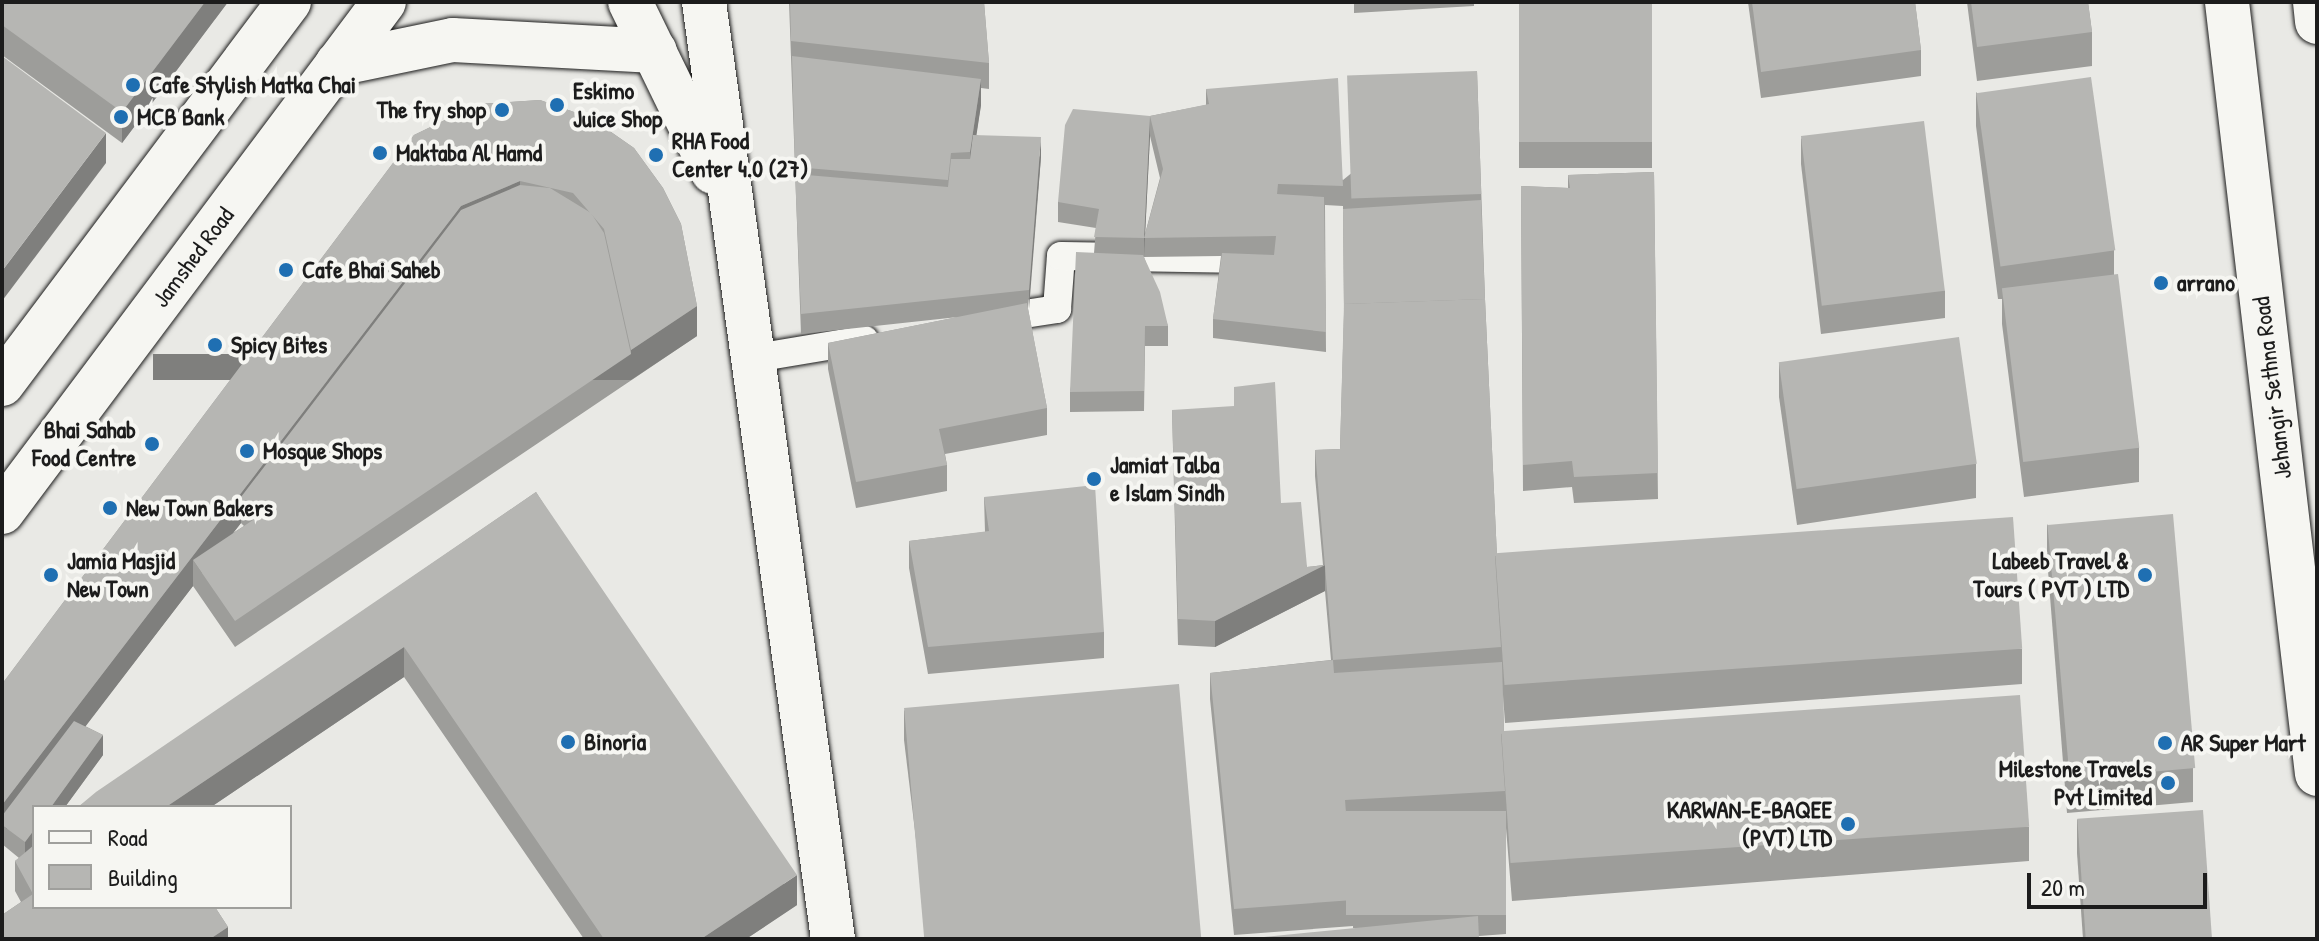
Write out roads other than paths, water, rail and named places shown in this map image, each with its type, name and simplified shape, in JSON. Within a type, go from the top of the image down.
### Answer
[{"type":"main road","points":[[2,384],[289,2]]},
{"type":"main road","name":"Jamshed Road","points":[[2,512],[384,2]]},
{"type":"main road","points":[[630,2],[728,203]]},
{"type":"main road","points":[[704,2],[728,203],[833,939]]},
{"type":"main road","name":"Jehangir Sethna Road","points":[[2227,2],[2317,774]]},
{"type":"main road","points":[[337,64],[453,40],[655,51]]},
{"type":"lane","points":[[965,324],[1057,309],[1061,256],[1249,259]]},
{"type":"lane","points":[[750,359],[888,336]]},
{"type":"place","name":"Cafe Stylish Matka Chai","points":[[133,85]]},
{"type":"place","name":"Eskimo Juice Shop","points":[[557,105]]},
{"type":"place","name":"The fry shop","points":[[502,110]]},
{"type":"place","name":"MCB Bank","points":[[121,117]]},
{"type":"place","name":"Maktaba Al Hamd","points":[[380,153]]},
{"type":"place","name":"RHA Food Center 4.0 (27)","points":[[656,155]]},
{"type":"place","name":"Cafe Bhai Saheb","points":[[286,270]]},
{"type":"place","name":"arrano","points":[[2161,283]]},
{"type":"place","name":"Spicy Bites","points":[[215,345]]},
{"type":"place","name":"Bhai Sahab Food Centre","points":[[152,444]]},
{"type":"place","name":"Mosque Shops","points":[[247,451]]},
{"type":"place","name":"Jamiat Talba e Islam Sindh","points":[[1094,479]]},
{"type":"place","name":"New Town Bakers","points":[[110,508]]},
{"type":"place","name":"Jamia Masjid New Town","points":[[51,575]]},
{"type":"place","name":"Labeeb Travel & Tours ( PVT ) LTD","points":[[2145,575]]},
{"type":"place","name":"Binoria","points":[[568,742]]},
{"type":"place","name":"AR Super Mart","points":[[2165,743]]},
{"type":"place","name":"Milestone Travels Pvt Limited","points":[[2168,783]]},
{"type":"place","name":"KARWAN-E-BAQEE (PVT) LTD","points":[[1848,824]]}]
